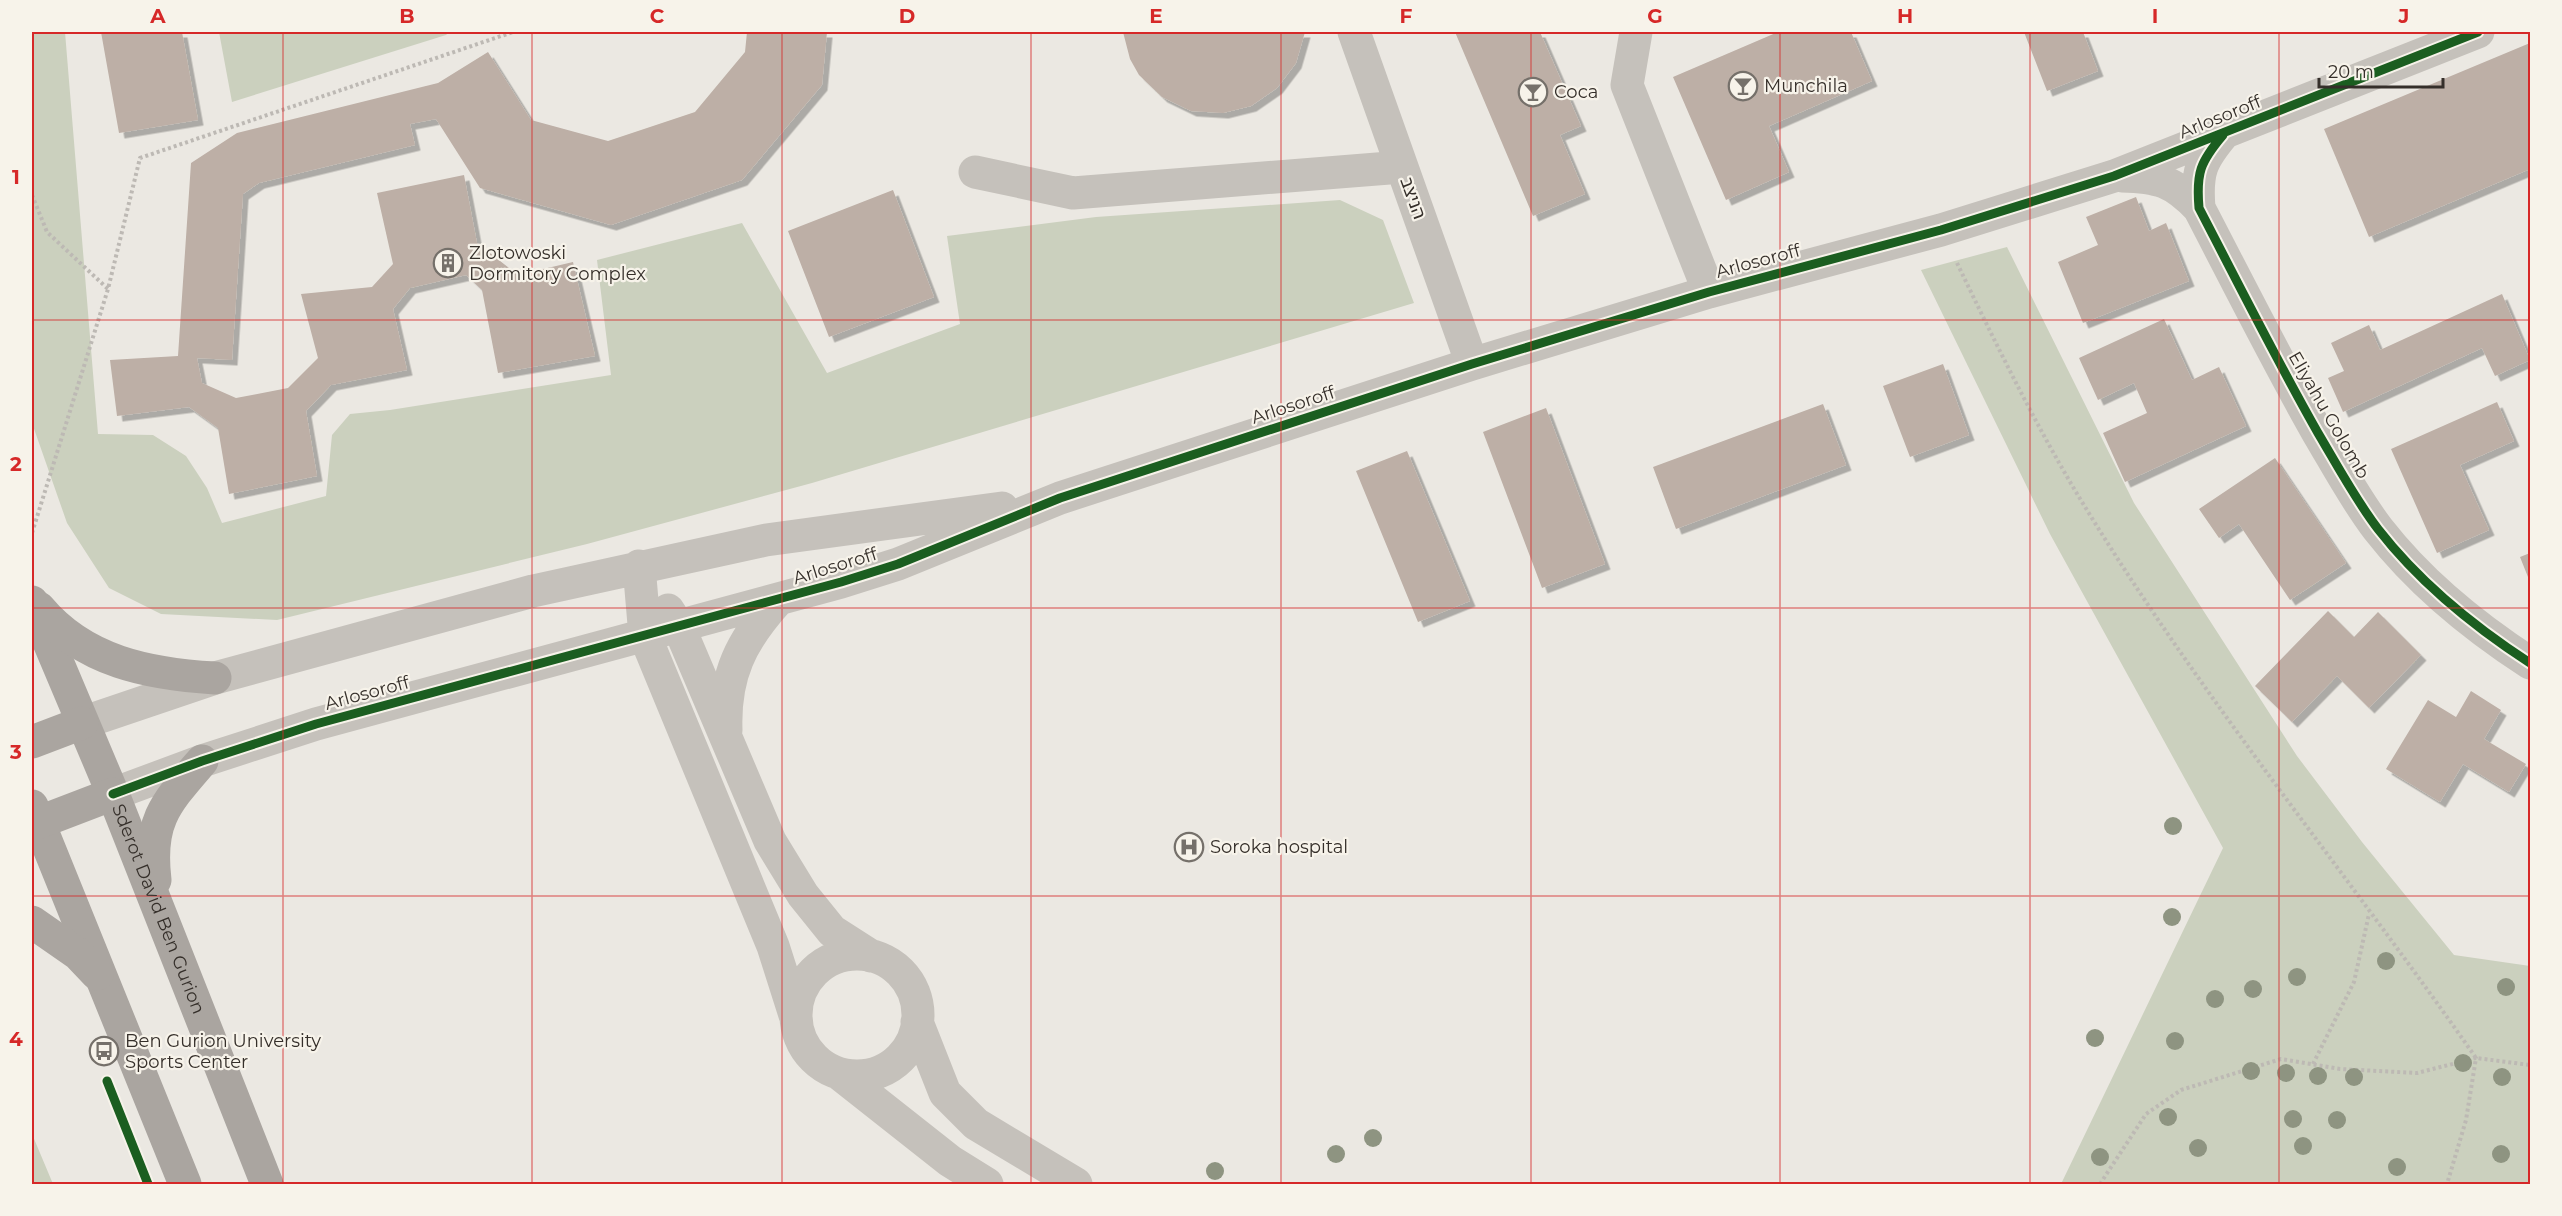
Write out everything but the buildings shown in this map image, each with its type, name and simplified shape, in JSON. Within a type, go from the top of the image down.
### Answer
[{"type":"main road","points":[[32,600],[49,619],[75,641],[109,659],[150,671],[216,678]]},
{"type":"main road","name":"Sderot David Ben Gurion","points":[[32,600],[113,794],[267,1185]]},
{"type":"main road","points":[[32,742],[82,723]]},
{"type":"main road","points":[[158,909],[153,836],[167,806],[202,761]]},
{"type":"main road","name":"Arlosoroff","points":[[34,818],[113,794]]},
{"type":"main road","points":[[34,818],[104,982],[185,1185]]},
{"type":"main road","points":[[32,922],[78,954],[104,982]]},
{"type":"street","name":"הניצב","points":[[1354,32],[1472,364]]},
{"type":"street","points":[[1635,32],[1627,85],[1709,292]]},
{"type":"street","name":"Arlosoroff","points":[[113,794],[202,761],[316,724],[777,601],[898,564],[1060,498],[1472,364],[1709,292],[1941,230],[2114,176],[2478,32]]},
{"type":"street","name":"Eliyahu Golomb","points":[[2224,133],[2204,157],[2197,182],[2199,208],[2289,383],[2341,472],[2378,529],[2425,581],[2480,630],[2530,663]]},
{"type":"street","points":[[975,172],[1073,193],[1402,167]]},
{"type":"street","points":[[2114,176],[2163,179],[2182,190],[2199,208]]},
{"type":"street","name":"Arlosoroff","points":[[82,723],[216,678],[533,591],[639,566],[766,540],[896,524],[1060,498]]},
{"type":"street","points":[[639,566],[679,627],[770,841],[803,895],[832,931],[871,956],[891,964],[906,979],[916,1001],[917,1022],[912,1042],[899,1060],[882,1071],[862,1076],[841,1075]]},
{"type":"street","points":[[639,566],[645,636],[773,946],[795,1015],[799,1036],[806,1050],[822,1065],[841,1075],[950,1161],[987,1185]]},
{"type":"street","points":[[727,744],[725,700],[734,664],[753,627],[777,601]]},
{"type":"street","points":[[795,1015],[799,994],[809,976],[826,962],[846,955],[871,956]]},
{"type":"street","points":[[917,1022],[945,1093],[976,1124],[1076,1185]]},
{"type":"path","points":[[32,532],[108,288],[140,158],[513,32]]},
{"type":"path","points":[[32,195],[47,232],[108,288]]},
{"type":"path","points":[[1941,230],[1995,343],[2076,492],[2162,622],[2369,914],[2407,960],[2476,1058],[2466,1119],[2447,1185]]},
{"type":"path","points":[[2313,1064],[2354,982],[2369,914]]},
{"type":"path","points":[[2100,1185],[2146,1114],[2181,1089],[2281,1059],[2340,1069],[2417,1073],[2476,1058],[2530,1065]]},
{"type":"green space","points":[[32,32],[65,32],[98,434],[153,435],[186,456],[207,488],[222,523],[326,496],[332,435],[350,414],[390,410],[611,375],[597,260],[742,223],[827,373],[960,324],[947,236],[1096,217],[1340,200],[1383,220],[1414,303],[812,483],[587,544],[277,620],[161,614],[109,588],[67,523],[32,423]]},
{"type":"green space","points":[[219,32],[449,32],[446,35],[232,102]]},
{"type":"green space","points":[[2007,247],[2134,503],[2297,756],[2362,842],[2454,955],[2530,966],[2530,1184],[2061,1184],[2223,848],[2050,534],[1921,270]]},
{"type":"green space","points":[[32,1134],[53,1184],[32,1184]]},
{"type":"cycle path","points":[[113,794],[202,761],[316,724],[841,582],[898,564],[1060,498],[1472,364],[1709,292],[1941,230],[2114,176],[2478,32]]},
{"type":"cycle path","points":[[2223,135],[2201,168],[2198,186],[2199,208],[2272,349],[2346,482],[2378,529],[2411,568],[2468,619],[2530,663]]},
{"type":"cycle path","points":[[107,1081],[148,1184]]},
{"type":"place","name":"Munchila","points":[[1743,86]]},
{"type":"place","name":"Coca","points":[[1533,92]]},
{"type":"place","name":"Zlotowoski Dormitory Complex","points":[[448,263]]},
{"type":"place","name":"Soroka hospital","points":[[1189,847]]},
{"type":"place","name":"Ben Gurion University Sports Center","points":[[104,1051]]}]
